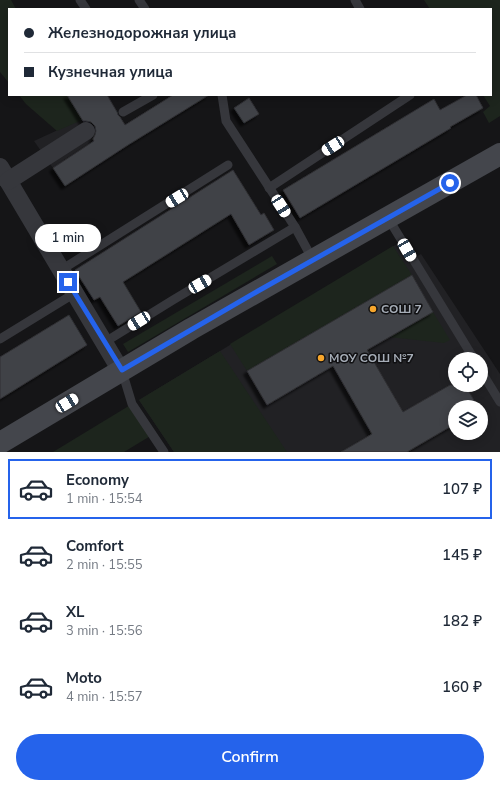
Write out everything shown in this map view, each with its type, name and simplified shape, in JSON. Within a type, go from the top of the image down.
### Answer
[{"type":"street","points":[[86,131],[4,174],[122,370]]},
{"type":"street","points":[[0,443],[198,325],[500,154]]},
{"type":"lane","points":[[123,112],[151,96]]},
{"type":"lane","points":[[222,96],[226,121],[295,227],[313,260]]},
{"type":"lane","points":[[269,188],[409,96]]},
{"type":"lane","points":[[62,270],[228,165]]},
{"type":"lane","points":[[388,218],[470,352]]},
{"type":"lane","points":[[105,342],[295,227]]},
{"type":"lane","points":[[0,339],[75,293]]},
{"type":"lane","points":[[122,370],[132,404],[164,452]]},
{"type":"lane","points":[[488,382],[500,402]]},
{"type":"shaded area","points":[[0,0],[11,0],[15,8],[8,8],[8,82],[0,72]]},
{"type":"shaded area","points":[[424,0],[500,0],[500,116],[489,123],[483,112],[490,106],[484,96],[492,96],[492,8],[429,8]]},
{"type":"shaded area","points":[[20,96],[68,96],[82,120],[57,131],[26,104]]},
{"type":"shaded area","points":[[86,117],[99,137],[53,168],[34,141]]},
{"type":"shaded area","name":"СОШ 7","points":[[402,241],[412,259],[421,254],[486,352],[448,352],[448,392],[488,392],[488,356],[500,374],[500,452],[174,452],[139,400]]},
{"type":"shaded area","points":[[393,246],[412,275],[247,371],[230,344]]},
{"type":"shaded area","points":[[272,256],[277,264],[128,352],[123,344]]},
{"type":"shaded area","points":[[433,312],[450,340],[444,343],[389,337]]},
{"type":"shaded area","points":[[220,351],[287,452],[174,452],[139,400]]},
{"type":"shaded area","points":[[132,404],[152,435],[124,452],[53,452]]},
{"type":"building","points":[[68,96],[108,96],[125,125],[171,96],[207,96],[65,186],[53,168],[94,141],[93,139],[96,131],[95,126],[91,122],[83,121]]},
{"type":"building","points":[[465,96],[477,96],[483,108],[300,218],[283,190],[434,99],[440,110]]},
{"type":"building","points":[[249,98],[259,114],[244,123],[234,108]]},
{"type":"building","points":[[233,170],[261,215],[264,213],[274,230],[249,245],[231,214],[123,282],[141,312],[118,326],[100,297],[94,300],[75,270]]},
{"type":"building","name":"МОУ СОШ №7","points":[[412,275],[433,312],[367,350],[403,412],[448,386],[448,392],[469,392],[474,400],[448,400],[448,428],[407,452],[341,452],[372,434],[333,366],[267,405],[247,371]]},
{"type":"building","points":[[69,315],[87,345],[0,399],[0,357]]},
{"type":"place","name":"СОШ 7","points":[[373,309]]},
{"type":"place","name":"МОУ СОШ №7","points":[[321,358]]},
{"type":"route","points":[[68,282],[122,370],[191,329],[450,183]]}]
